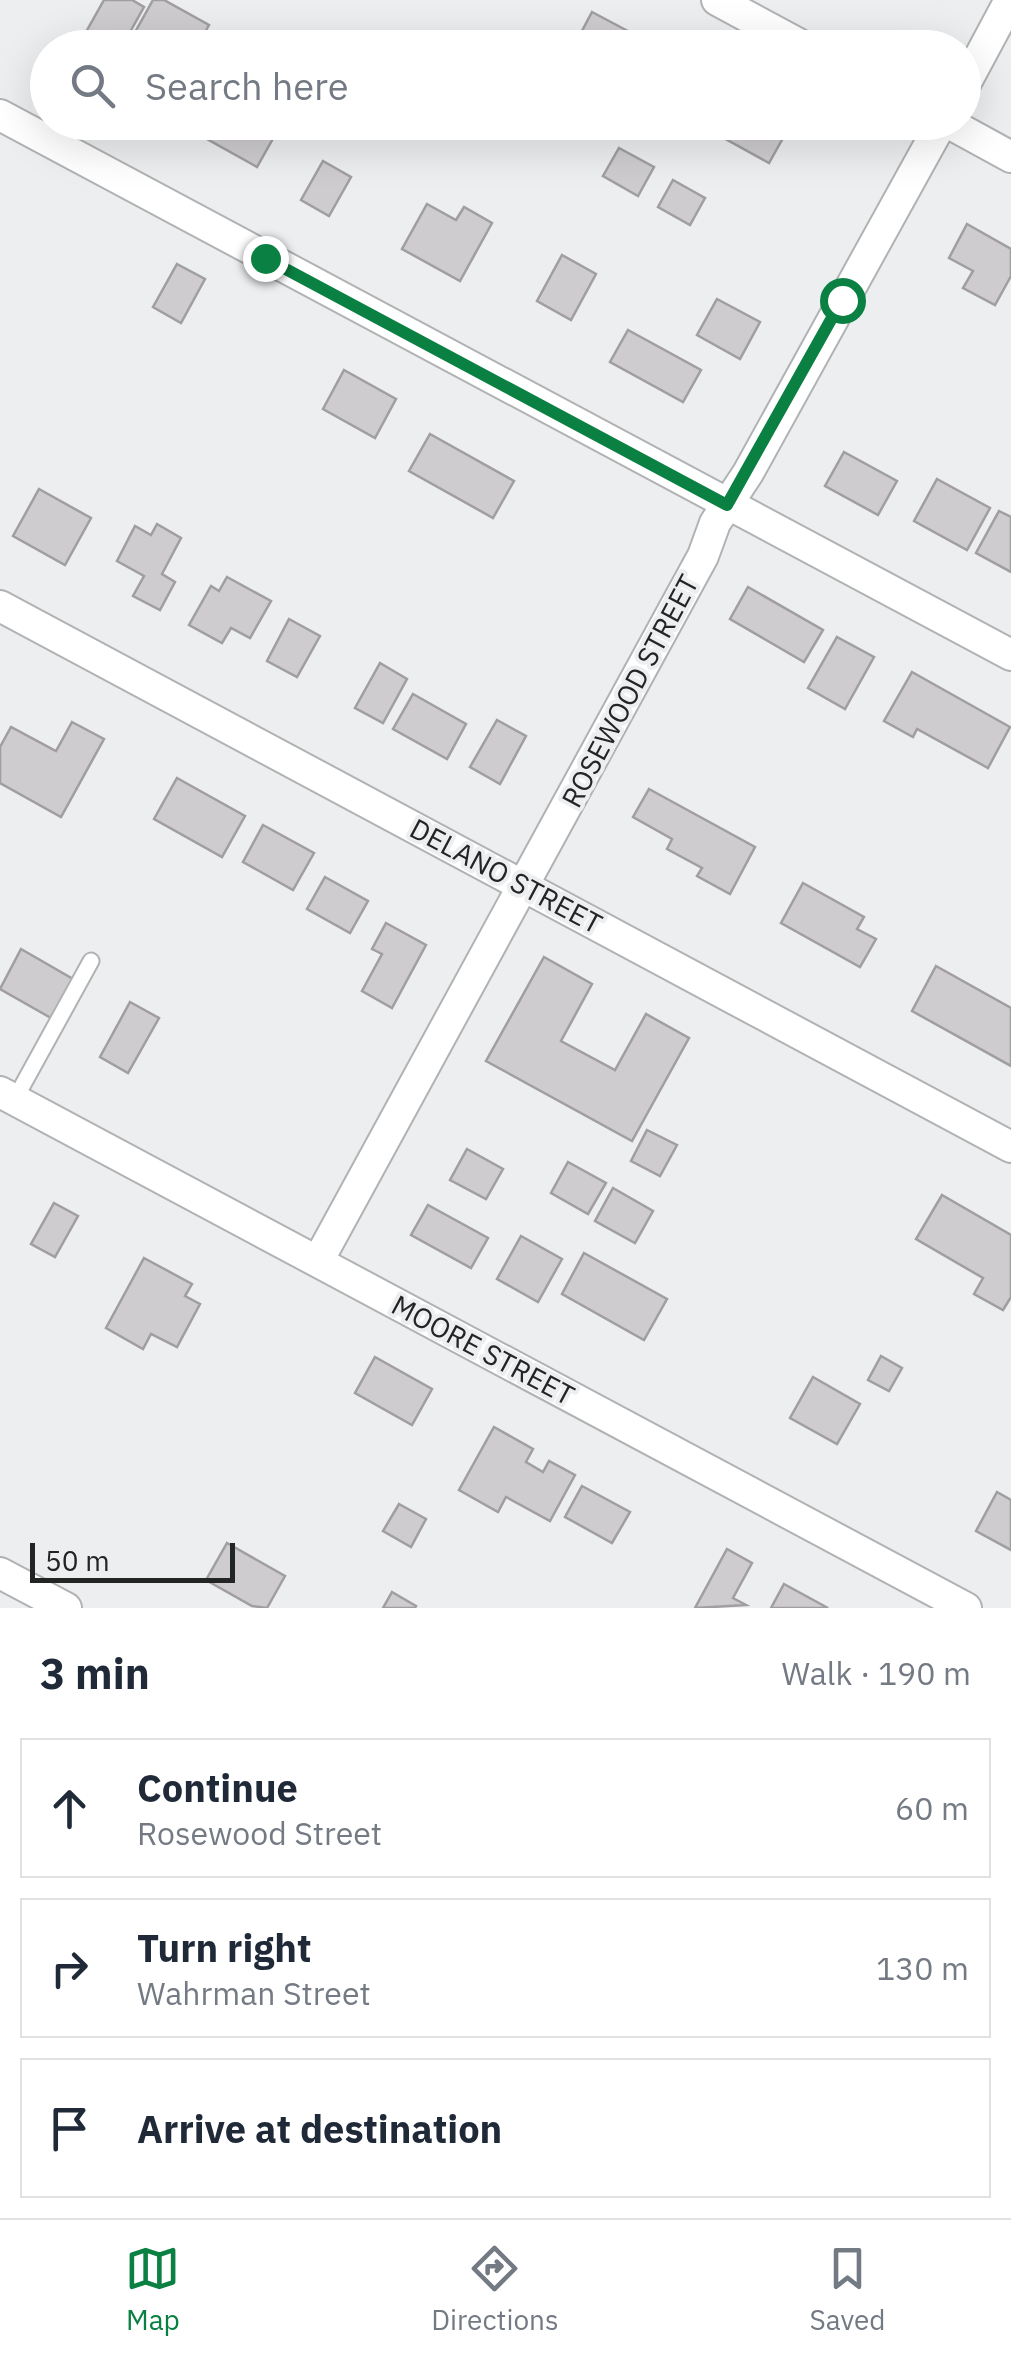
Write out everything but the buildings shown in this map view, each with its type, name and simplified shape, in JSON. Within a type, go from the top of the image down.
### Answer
[{"type":"street","points":[[717,0],[773,30]]},
{"type":"street","points":[[981,54],[1010,0]]},
{"type":"street","points":[[0,115],[30,131]]},
{"type":"street","points":[[47,140],[1011,656]]},
{"type":"street","name":"ROSEWOOD STREET","points":[[318,1262],[525,886],[727,505],[934,140]]},
{"type":"street","points":[[978,140],[1011,157]]},
{"type":"street","name":"DELANO STREET","points":[[0,606],[1011,1147]]},
{"type":"street","name":"MOORE STREET","points":[[7,1096],[966,1608]]},
{"type":"street","points":[[0,1573],[66,1608]]},
{"type":"lane","points":[[7,1096],[91,961]]},
{"type":"route","points":[[265,258],[727,505],[748,474],[842,300]]}]
